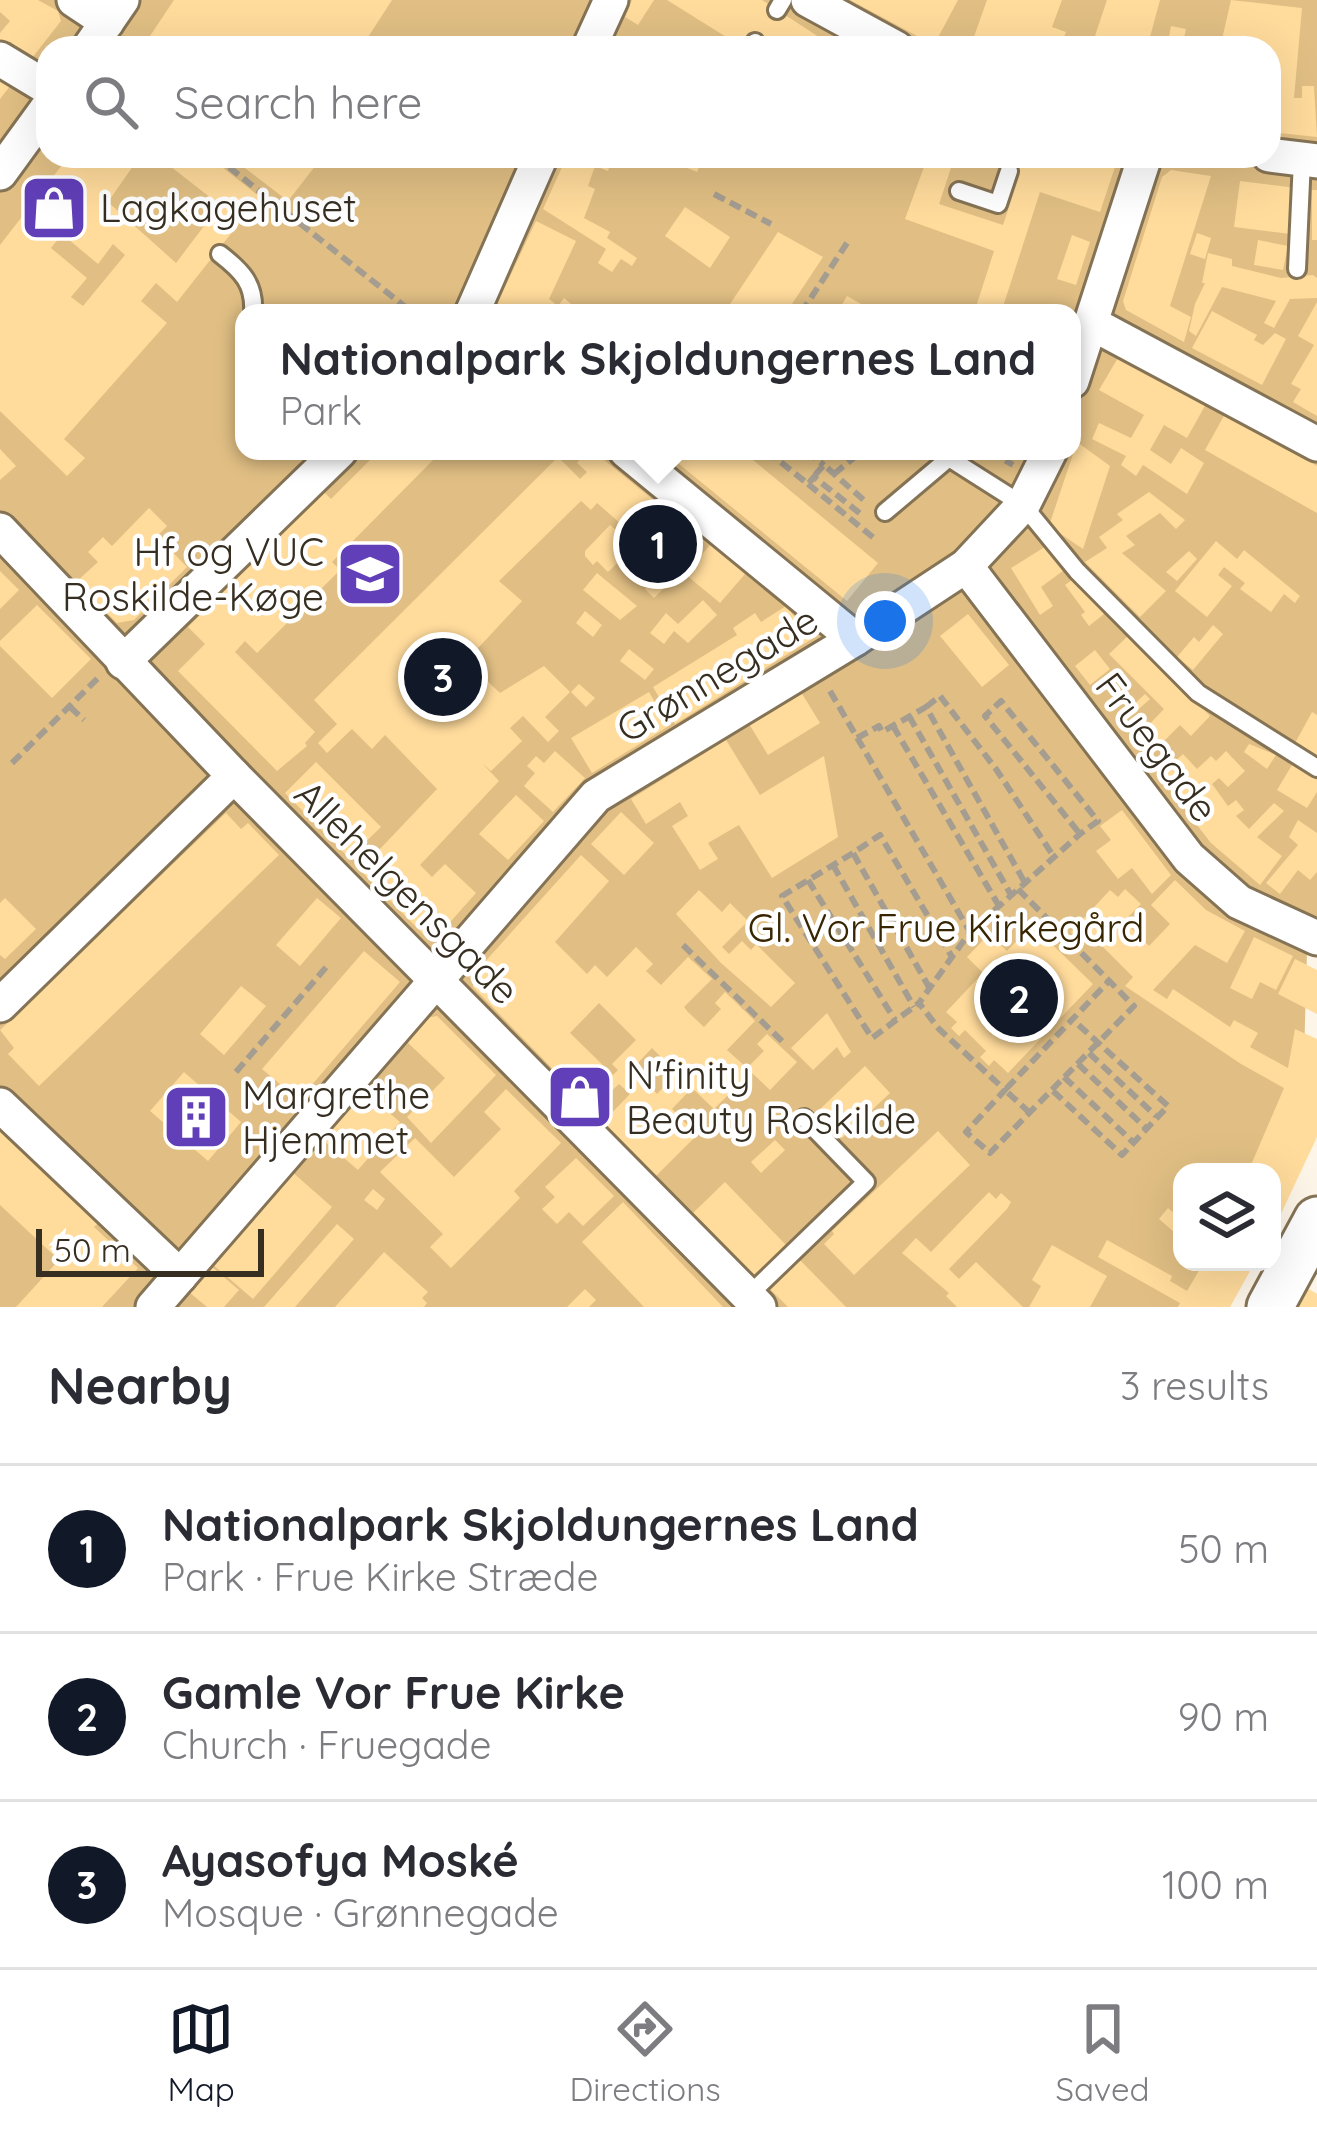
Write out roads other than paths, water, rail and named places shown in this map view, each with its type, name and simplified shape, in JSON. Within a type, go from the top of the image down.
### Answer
[{"type":"street","points":[[74,0],[106,23]]},
{"type":"street","points":[[594,36],[610,0]]},
{"type":"street","points":[[789,3],[867,36]]},
{"type":"street","points":[[0,59],[36,81]]},
{"type":"street","points":[[0,173],[36,124]]},
{"type":"street","points":[[476,304],[536,168]]},
{"type":"street","points":[[1081,354],[1141,168]]},
{"type":"street","points":[[1091,323],[1317,444]]},
{"type":"street","points":[[121,660],[331,460]]},
{"type":"street","points":[[637,460],[856,639]]},
{"type":"street","name":"Grønnegade","points":[[153,1307],[596,796],[967,566],[1023,505],[1046,460]]},
{"type":"street","name":"Allehelgensgade","points":[[0,530],[234,776],[754,1301]]},
{"type":"street","name":"Fruegade","points":[[967,566],[1190,858],[1239,902],[1317,938]]},
{"type":"street","points":[[0,1005],[234,776]]},
{"type":"street","points":[[0,1105],[180,1276]]},
{"type":"street","points":[[1270,1307],[1314,1234]]},
{"type":"lane","points":[[1296,159],[1297,269]]},
{"type":"lane","points":[[959,191],[998,203],[1009,171]]},
{"type":"lane","points":[[220,254],[245,274],[254,304]]},
{"type":"lane","points":[[885,512],[947,460]]},
{"type":"lane","points":[[952,460],[1023,505],[1077,571],[1198,693],[1317,768]]},
{"type":"lane","points":[[754,1301],[866,1182],[804,1118]]},
{"type":"place","name":"Lagkagehuset","points":[[54,208]]},
{"type":"place","name":"Nationalpark Skjoldungernes Land","points":[[658,544]]},
{"type":"place","name":"Hf og VUC Roskilde-Køge","points":[[370,574]]},
{"type":"place","name":"Ayasofya Moské","points":[[443,677]]},
{"type":"place","name":"Gamle Vor Frue Kirke","points":[[1019,998]]},
{"type":"place","name":"N'finity Beauty Roskilde","points":[[580,1097]]},
{"type":"place","name":"Margrethe Hjemmet","points":[[196,1117]]},
{"type":"park label","name":"Gl. Vor Frue Kirkegård","points":[[946,928]]}]
